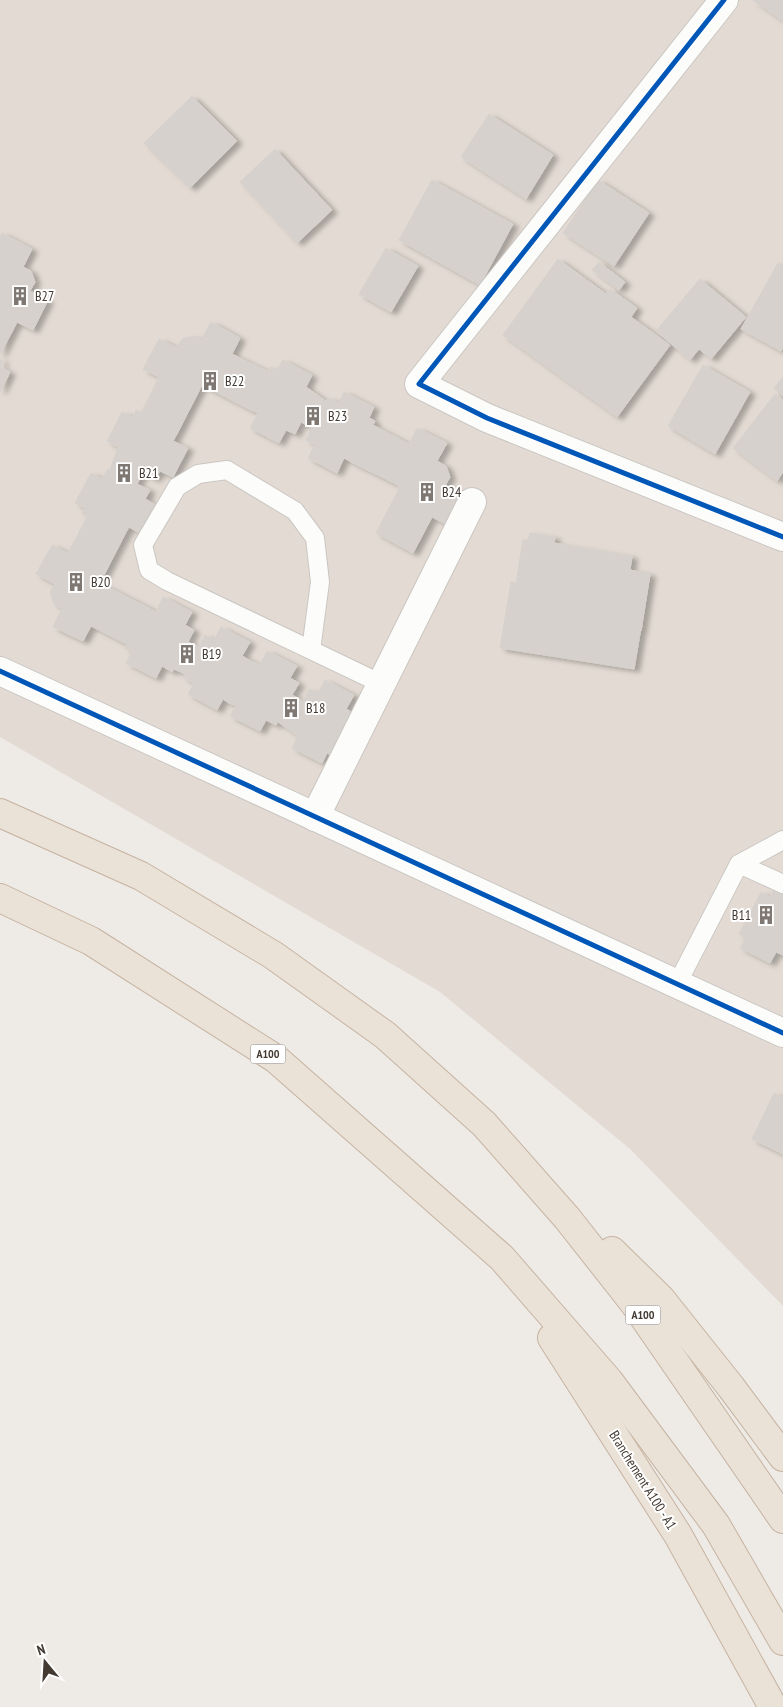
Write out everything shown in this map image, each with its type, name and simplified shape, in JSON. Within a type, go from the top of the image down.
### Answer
[{"type":"highway","name":"A100","points":[[0,813],[141,876],[273,955],[385,1035],[484,1124],[567,1218],[634,1303],[783,1519]]},
{"type":"highway","name":"A100","points":[[0,898],[91,941],[276,1059],[502,1258],[609,1381],[716,1525],[783,1641]]},
{"type":"highway","points":[[484,1124],[661,1299],[731,1387],[783,1457]]},
{"type":"highway","name":"Branchement A100 - A1","points":[[502,1258],[678,1534],[773,1707]]},
{"type":"street","points":[[724,0],[419,384],[487,418],[783,538]]},
{"type":"street","points":[[315,817],[472,502]]},
{"type":"street","points":[[0,671],[783,1033]]},
{"type":"lane","points":[[311,650],[320,582],[315,538],[295,511],[227,470],[198,474],[177,486],[143,545],[149,570],[167,581],[311,650],[382,684]]},
{"type":"lane","points":[[677,984],[739,864],[783,840]]},
{"type":"lane","points":[[739,864],[783,884]]},
{"type":"shaded area","points":[[0,0],[783,0],[783,1306],[630,1149],[440,992],[0,737]]},
{"type":"building","points":[[753,0],[783,0],[783,21]]},
{"type":"building","points":[[192,96],[237,141],[190,188],[144,143]]},
{"type":"building","points":[[489,114],[553,155],[526,199],[461,157]]},
{"type":"building","points":[[275,149],[332,210],[297,243],[240,182]]},
{"type":"building","points":[[432,180],[513,224],[480,285],[399,240]]},
{"type":"building","points":[[598,180],[649,213],[614,266],[563,233]]},
{"type":"building","name":"B27","points":[[2,233],[32,249],[23,267],[31,271],[35,282],[30,291],[48,300],[33,330],[17,322],[0,355],[0,237]]},
{"type":"building","points":[[386,248],[418,266],[391,312],[359,294]]},
{"type":"building","points":[[558,259],[606,294],[610,289],[637,308],[631,317],[670,345],[617,417],[503,335]]},
{"type":"building","points":[[599,262],[625,282],[619,290],[592,270]]},
{"type":"building","points":[[778,263],[783,265],[783,347],[781,351],[741,329]]},
{"type":"building","points":[[700,279],[746,317],[711,359],[699,349],[690,360],[656,331]]},
{"type":"building","name":"B22","points":[[211,322],[240,338],[232,354],[269,372],[249,409],[204,386],[201,387],[178,432],[141,413],[159,377],[143,369],[159,339],[177,348],[182,339],[193,336],[201,340]]},
{"type":"building","name":"B23","points":[[283,360],[312,375],[306,387],[326,401],[328,398],[339,403],[344,392],[374,407],[369,418],[375,421],[353,463],[344,458],[337,473],[308,458],[315,445],[306,440],[312,428],[301,422],[295,434],[286,430],[279,443],[250,428],[258,413],[249,409],[271,367],[277,370]]},
{"type":"building","points":[[703,365],[750,392],[715,454],[668,426]]},
{"type":"building","points":[[0,367],[10,372],[0,392]]},
{"type":"building","points":[[783,377],[783,395],[774,388]]},
{"type":"building","points":[[775,394],[783,400],[783,472],[777,481],[733,448]]},
{"type":"building","name":"B21","points":[[136,410],[178,432],[173,441],[188,448],[173,477],[160,471],[155,479],[143,473],[137,484],[150,490],[145,499],[158,506],[143,535],[129,527],[124,536],[82,514],[85,508],[75,503],[91,473],[102,479],[108,469],[110,470],[118,447],[107,441],[122,412],[133,417]]},
{"type":"building","name":"B24","points":[[373,425],[409,444],[417,428],[447,443],[437,461],[446,466],[450,477],[445,486],[464,495],[448,525],[432,517],[413,553],[376,533],[399,489],[398,485],[353,463]]},
{"type":"building","name":"B20","points":[[87,517],[124,536],[101,581],[102,584],[147,607],[127,644],[91,626],[83,641],[53,627],[62,608],[54,604],[50,592],[55,584],[36,574],[52,545],[68,553]]},
{"type":"building","points":[[530,533],[555,537],[554,543],[632,556],[630,570],[650,574],[634,669],[500,648],[511,582],[516,583],[523,540],[528,540]]},
{"type":"building","points":[[630,570],[650,574],[641,631],[621,628]]},
{"type":"building","name":"B19","points":[[163,597],[192,612],[185,625],[194,630],[188,642],[199,647],[205,635],[214,640],[221,627],[250,642],[242,656],[251,661],[229,703],[223,699],[217,710],[188,694],[194,683],[183,677],[185,674],[174,669],[172,672],[162,666],[156,678],[126,663],[132,652],[125,649],[147,607],[156,612]]},
{"type":"building","name":"B18","points":[[267,651],[297,666],[290,678],[299,683],[292,695],[303,701],[309,689],[318,693],[325,680],[354,695],[346,709],[355,714],[333,756],[327,753],[322,763],[292,748],[298,736],[278,722],[276,725],[266,720],[260,731],[230,716],[236,706],[229,703],[251,661],[260,665]]},
{"type":"building","name":"B11","points":[[778,882],[783,885],[783,955],[776,952],[770,963],[740,948],[746,938],[739,934],[761,892],[770,897]]},
{"type":"building","points":[[774,1093],[783,1098],[783,1154],[752,1139]]},
{"type":"cycle path","points":[[724,0],[419,384],[487,418],[783,537]]},
{"type":"cycle path","points":[[0,671],[783,1033]]},
{"type":"place","name":"B27","points":[[20,296]]},
{"type":"place","name":"B22","points":[[210,381]]},
{"type":"place","name":"B23","points":[[313,416]]},
{"type":"place","name":"B21","points":[[124,473]]},
{"type":"place","name":"B24","points":[[427,492]]},
{"type":"place","name":"B20","points":[[76,582]]},
{"type":"place","name":"B19","points":[[187,654]]},
{"type":"place","name":"B18","points":[[291,708]]},
{"type":"place","name":"B11","points":[[766,915]]}]
